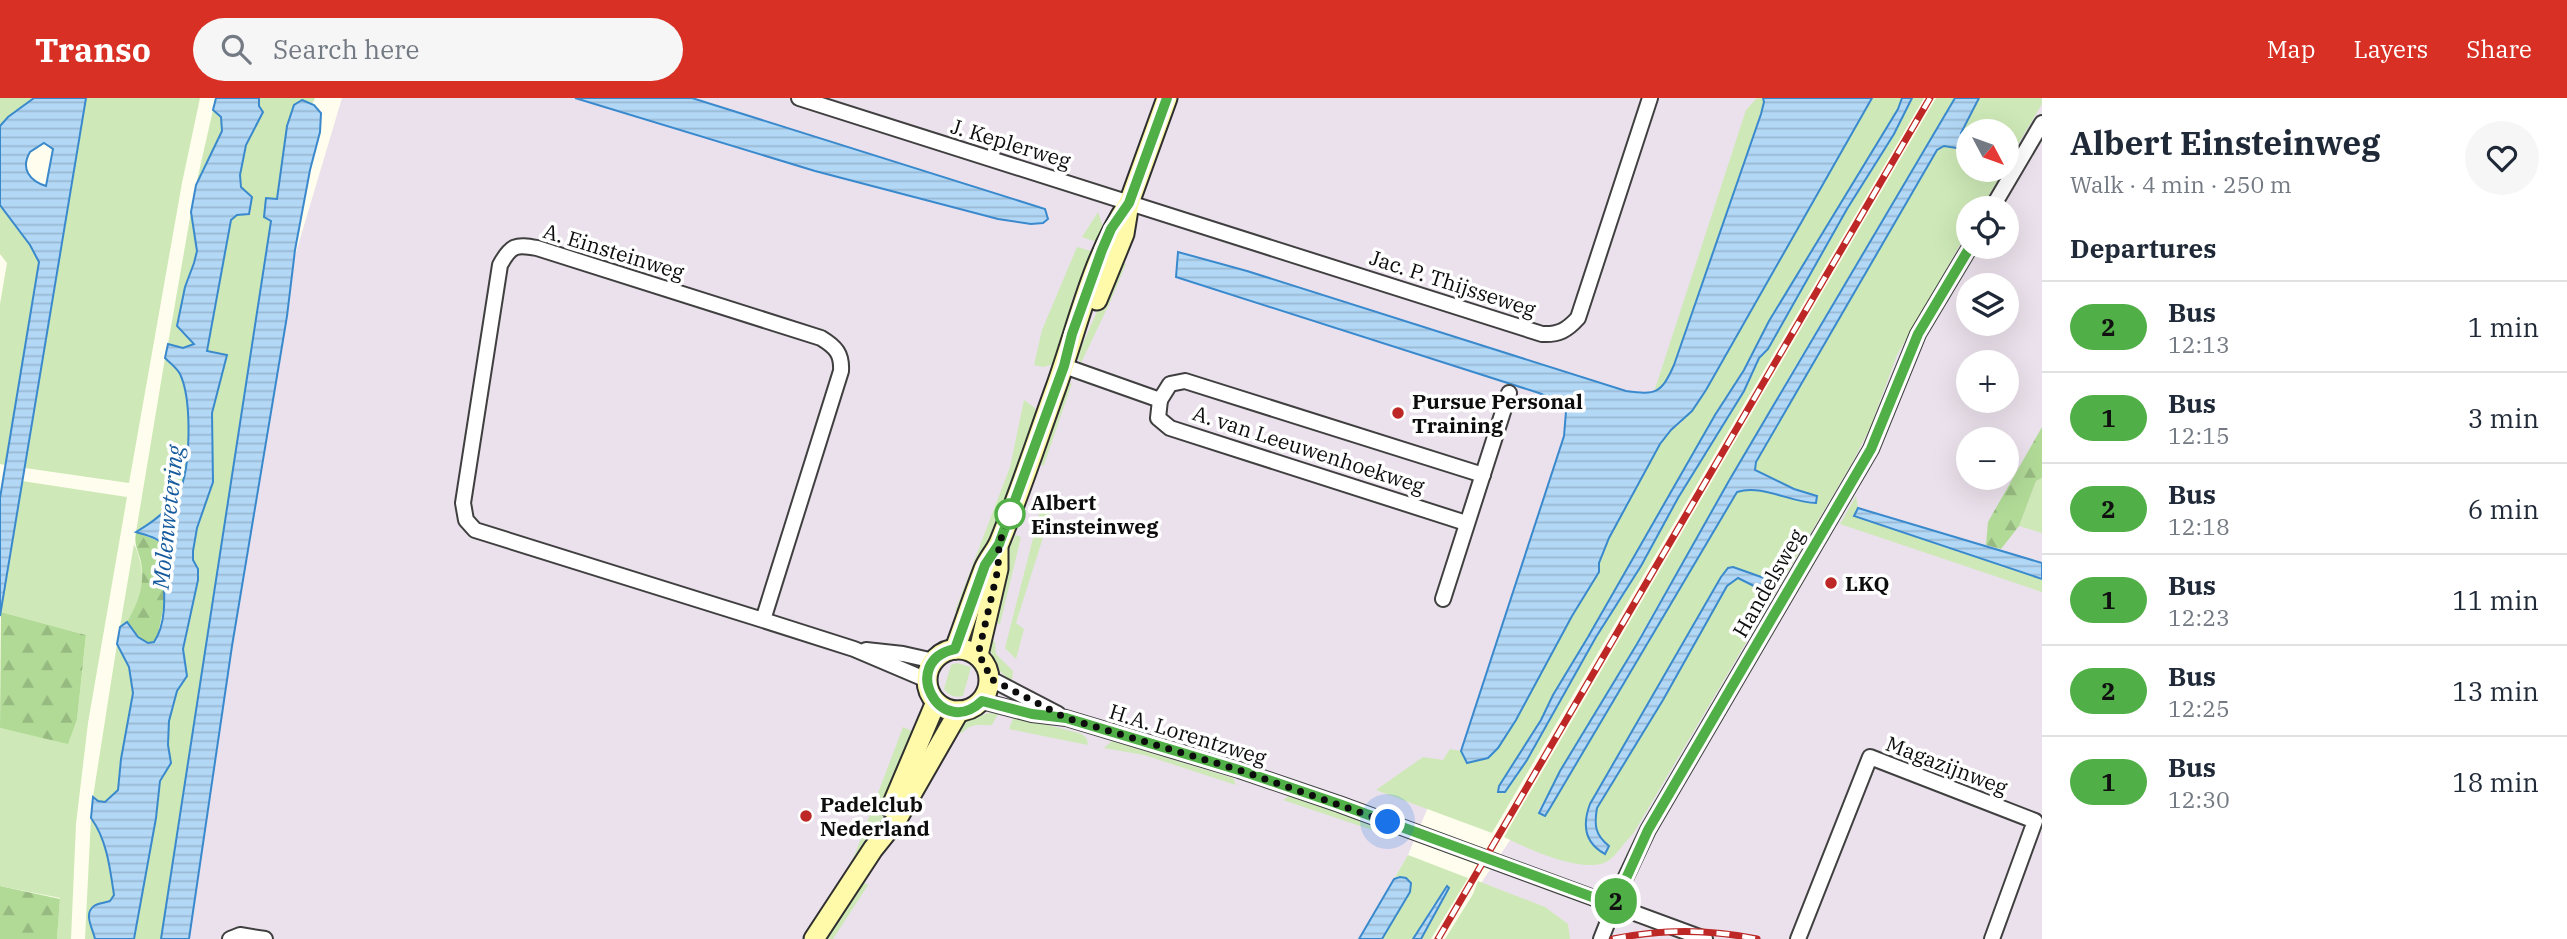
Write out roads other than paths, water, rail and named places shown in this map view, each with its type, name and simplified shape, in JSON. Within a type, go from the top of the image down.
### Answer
[{"type":"street","name":"J. Keplerweg","points":[[799,98],[1129,203]]},
{"type":"street","points":[[955,649],[985,565],[999,544],[1064,366],[1117,255],[1129,203],[1167,98]]},
{"type":"street","name":"Jac. P. Thijsseweg","points":[[1129,203],[1542,334],[1555,334],[1569,328],[1578,318],[1650,98]]},
{"type":"street","points":[[1999,196],[2042,123]]},
{"type":"street","name":"A. Einsteinweg","points":[[763,620],[841,371],[842,359],[838,351],[821,338],[537,248],[519,245],[512,248],[500,265],[463,503],[466,520],[475,530],[854,649],[927,680]]},
{"type":"street","name":"Handelsweg","points":[[1601,939],[1648,830],[1871,449],[1918,334],[1963,259]]},
{"type":"street","points":[[1064,366],[1160,400]]},
{"type":"street","name":"A. van Leeuwenhoekweg","points":[[1466,523],[1170,428],[1158,418],[1160,400],[1170,384],[1185,381],[1483,475]]},
{"type":"street","points":[[1443,599],[1510,393]]},
{"type":"street","points":[[978,655],[998,569],[999,544]]},
{"type":"street","name":"A. Einsteinweg","points":[[854,649],[904,653],[934,661]]},
{"type":"street","points":[[955,649],[978,655],[986,665],[989,678],[988,690],[982,701],[972,708],[959,711],[947,709],[936,702],[929,692],[927,680],[934,661],[943,653],[955,649]]},
{"type":"street","name":"H.A. Lorentzweg","points":[[989,678],[1066,718]]},
{"type":"street","name":"H.A. Lorentzweg","points":[[982,701],[1032,714],[1066,718],[1239,770],[1614,905]]},
{"type":"street","points":[[873,849],[936,702]]},
{"type":"street","points":[[814,939],[873,849],[897,819],[959,711]]},
{"type":"street","name":"Magazijnweg","points":[[1798,939],[1870,757],[2035,821],[1992,939]]},
{"type":"street","points":[[1614,905],[1705,939]]},
{"type":"street","points":[[230,939],[240,934],[265,939]]},
{"type":"water","points":[[34,98],[86,98],[0,616],[0,498],[39,262],[30,245],[0,205],[0,126]],"holes":[[[44,143],[53,149],[46,186],[28,174],[27,158],[30,152]]]},
{"type":"water","name":"Molenwetering","points":[[216,98],[259,98],[259,106],[263,112],[246,145],[240,175],[241,187],[252,197],[249,214],[237,215],[231,220],[207,351],[227,355],[212,413],[213,482],[197,528],[193,551],[198,580],[183,649],[187,676],[177,691],[169,721],[168,745],[171,763],[160,781],[134,939],[95,939],[89,913],[96,905],[110,901],[114,895],[104,845],[91,818],[93,797],[105,802],[118,790],[133,693],[129,667],[117,644],[120,627],[127,622],[138,637],[148,643],[154,642],[163,615],[165,547],[156,539],[136,532],[155,520],[171,504],[179,492],[186,467],[187,400],[179,372],[165,358],[168,344],[183,348],[194,344],[177,326],[185,287],[197,251],[191,212],[196,185],[222,131],[221,117],[213,110]]},
{"type":"water","points":[[575,98],[692,98],[1045,209],[1048,219],[1043,223],[1031,224],[998,219],[815,171]]},
{"type":"water","points":[[1763,98],[1872,98],[1706,390],[1692,411],[1660,444],[1609,538],[1599,563],[1599,572],[1516,720],[1498,748],[1488,758],[1467,763],[1461,751],[1564,436],[1566,411],[1558,401],[1539,393],[1176,277],[1178,252],[1247,271],[1626,391],[1651,392],[1661,387],[1674,365],[1761,114]]},
{"type":"water","points":[[1902,98],[1912,98],[1894,134],[1847,209],[1768,349],[1759,358],[1744,391],[1596,637],[1527,760],[1505,792],[1498,792],[1499,786],[1541,720],[1715,415],[1744,370],[1769,321],[1898,109]]},
{"type":"water","points":[[1955,98],[1979,98],[1968,119],[1956,119],[1956,148],[1944,146],[1937,150],[1756,462],[1755,470],[1794,489],[1817,496],[1816,503],[1757,490],[1737,492],[1550,808],[1545,816],[1539,813],[1560,771],[1637,644],[1730,479]]},
{"type":"water","points":[[302,100],[314,105],[321,113],[320,132],[295,250],[287,316],[232,646],[189,939],[161,939],[271,221],[264,217],[266,198],[277,199],[287,126],[294,105]]},
{"type":"water","points":[[1858,508],[2042,563],[2042,579],[1854,516]]},
{"type":"water","points":[[1733,567],[1764,578],[1768,581],[1765,588],[1762,590],[1738,578],[1727,586],[1663,700],[1597,808],[1597,829],[1609,846],[1605,854],[1598,850],[1587,833],[1586,819],[1590,804],[1721,577],[1728,568]]},
{"type":"water","points":[[1400,877],[1411,883],[1410,892],[1382,939],[1359,939],[1394,879]]},
{"type":"water","points":[[1447,886],[1449,888],[1421,939],[1413,939]]},
{"type":"railway","points":[[1438,939],[1930,98]]},
{"type":"railway","points":[[1613,939],[1685,931],[1757,939]]},
{"type":"place","name":"Pursue Personal Training","points":[[1398,413]]},
{"type":"place","name":"Albert Einsteinweg","points":[[1010,514]]},
{"type":"place","name":"LKQ","points":[[1831,583]]},
{"type":"place","name":"Padelclub Nederland","points":[[806,816]]}]
